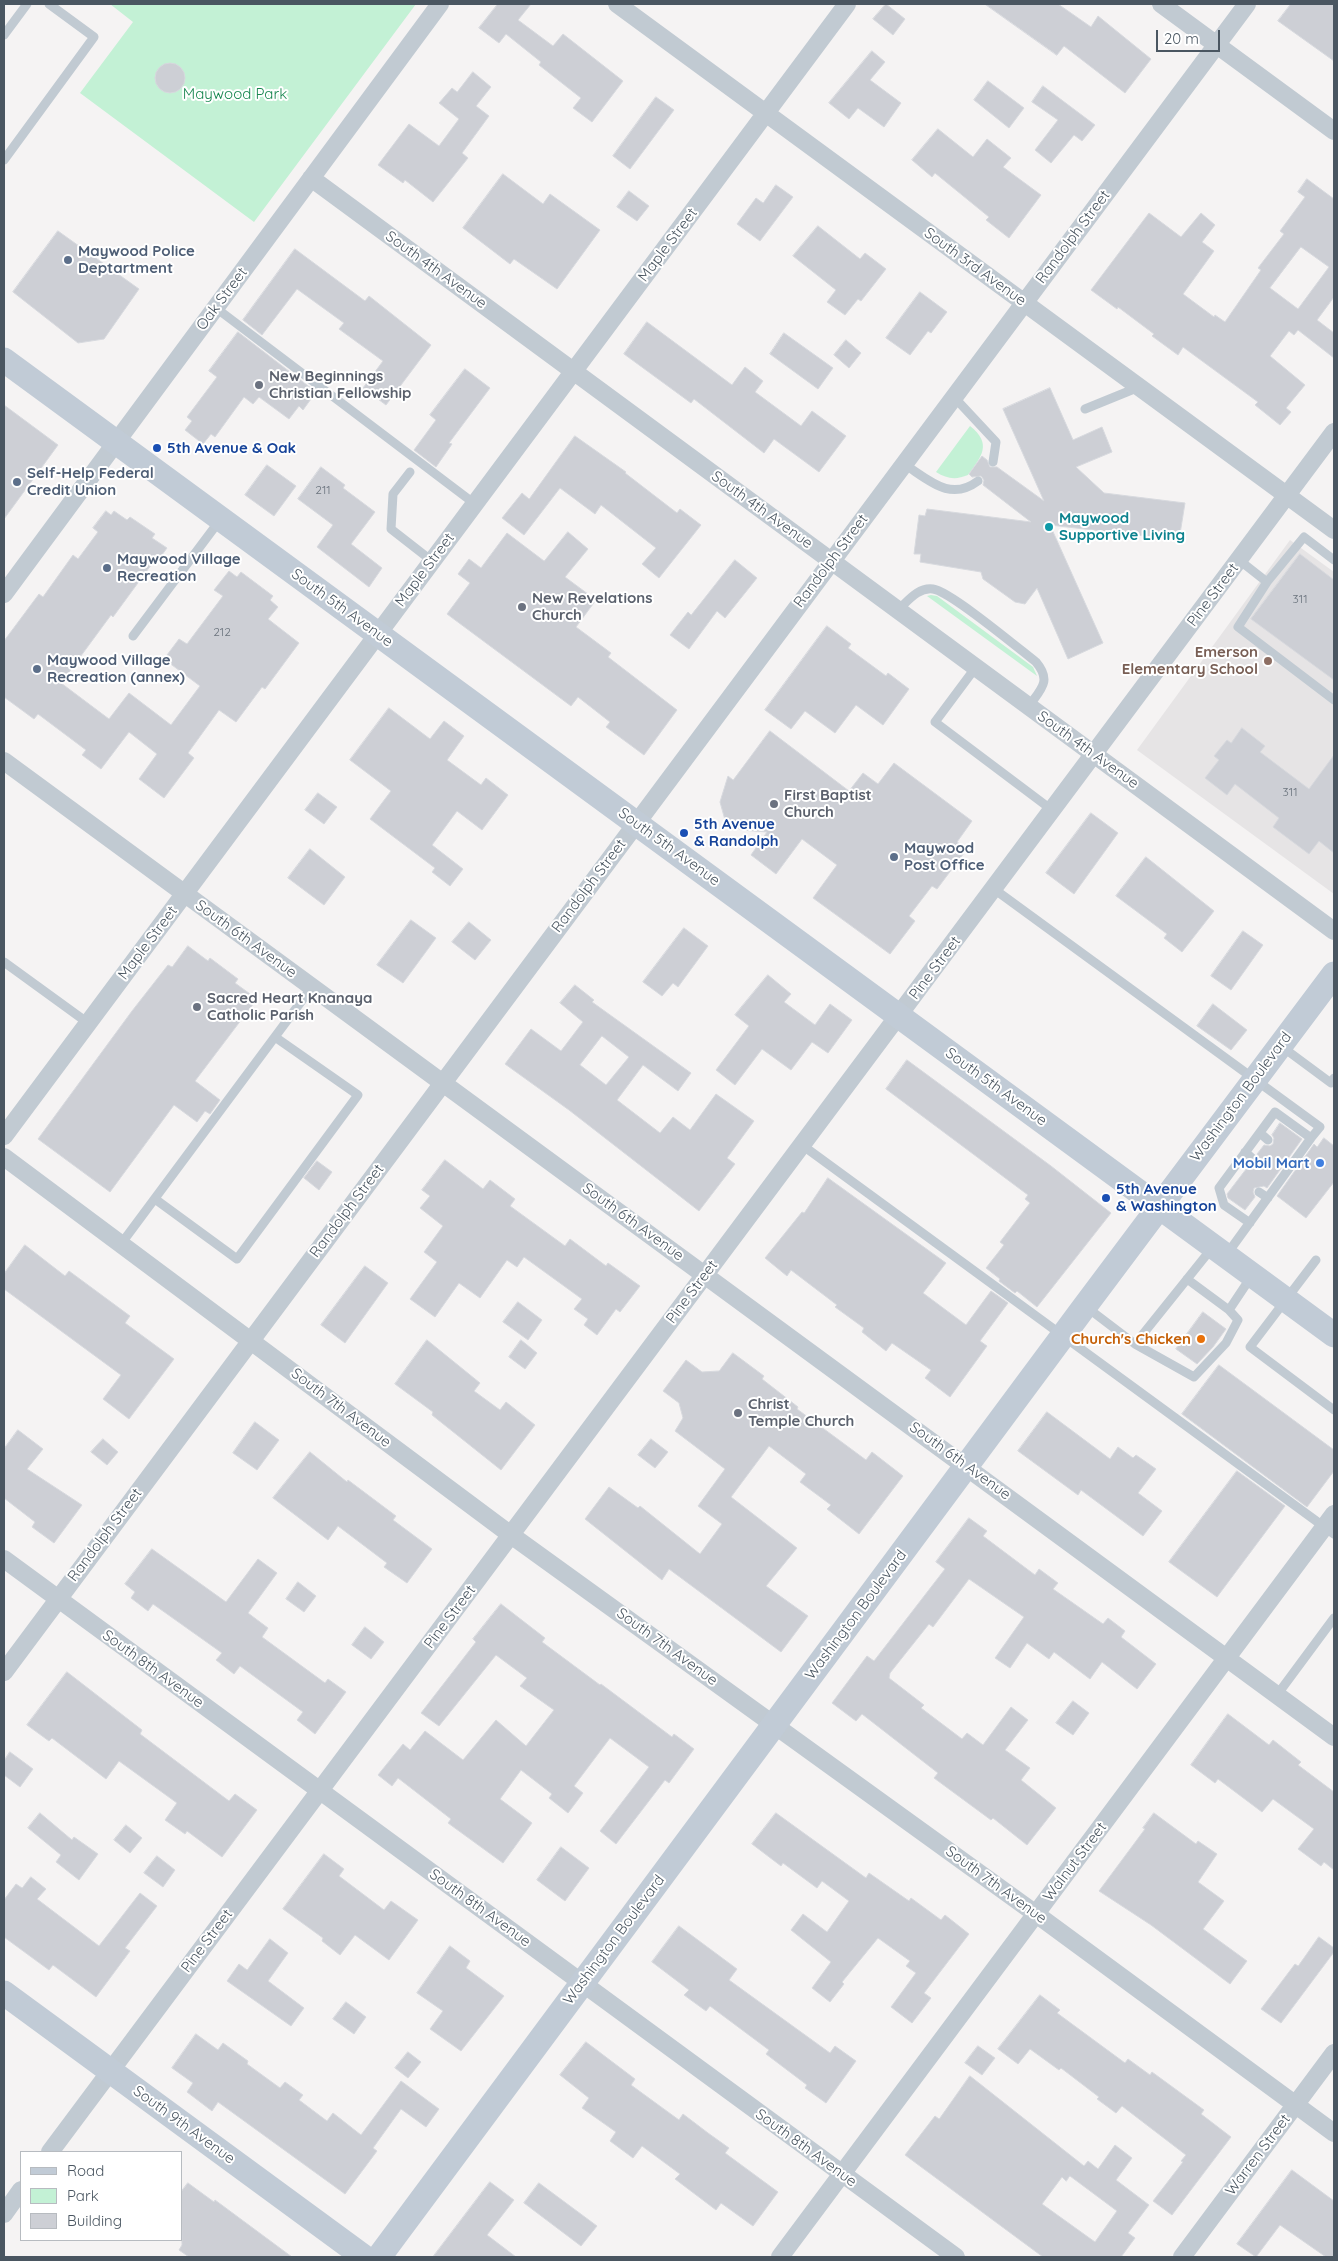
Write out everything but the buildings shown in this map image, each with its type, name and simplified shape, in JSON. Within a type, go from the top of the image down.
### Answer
[{"type":"street","name":"Oak Street","points":[[6,586],[216,308],[440,4]]},
{"type":"street","name":"South 3rd Avenue","points":[[617,4],[1334,530]]},
{"type":"street","name":"Maple Street","points":[[4,1136],[848,4]]},
{"type":"street","points":[[1162,4],[1334,131]]},
{"type":"street","name":"Randolph Street","points":[[4,1672],[1247,4]]},
{"type":"street","name":"South 4th Avenue","points":[[311,178],[1334,931]]},
{"type":"street","name":"South 5th Avenue","points":[[5,362],[1334,1335]]},
{"type":"street","name":"Pine Street","points":[[51,2151],[1334,432]]},
{"type":"street","name":"South 6th Avenue","points":[[4,761],[1334,1737]]},
{"type":"street","name":"Washington Boulevard","points":[[379,2257],[1084,1306],[1334,974]]},
{"type":"street","name":"South 7th Avenue","points":[[4,1157],[511,1535],[1036,1914],[1334,2133]]},
{"type":"street","name":"Walnut Street","points":[[780,2257],[1227,1658],[1331,1525]]},
{"type":"street","name":"South 8th Avenue","points":[[4,1559],[956,2257]]},
{"type":"street","name":"South 9th Avenue","points":[[4,1993],[364,2257]]},
{"type":"street","name":"Warren Street","points":[[1182,2257],[1334,2053]]},
{"type":"street","points":[[4,2214],[20,2191]]},
{"type":"lane","points":[[4,35],[27,4]]},
{"type":"lane","points":[[4,160],[94,36],[49,4]]},
{"type":"lane","points":[[216,308],[475,504]]},
{"type":"lane","points":[[1085,409],[1140,387]]},
{"type":"lane","points":[[954,397],[996,442],[993,462]]},
{"type":"lane","points":[[904,464],[946,490],[967,489],[978,481]]},
{"type":"lane","points":[[410,472],[393,494],[391,529],[432,561]]},
{"type":"lane","points":[[133,636],[221,519]]},
{"type":"lane","points":[[1334,560],[1304,537],[1268,582],[1238,627],[1334,700]]},
{"type":"lane","points":[[1239,560],[1268,582]]},
{"type":"lane","points":[[898,610],[920,591],[934,589],[955,601],[1043,669],[1046,679],[1029,706]]},
{"type":"lane","points":[[976,667],[935,722],[1052,810]]},
{"type":"lane","points":[[994,889],[1320,1127],[1291,1157],[1281,1180],[1250,1223],[1187,1279],[1135,1344]]},
{"type":"lane","points":[[4,962],[88,1023]]},
{"type":"lane","points":[[121,1244],[312,987]]},
{"type":"lane","points":[[155,1199],[238,1259],[358,1095],[275,1037]]},
{"type":"lane","points":[[1280,1046],[1333,1082]]},
{"type":"lane","points":[[1250,1223],[1224,1205],[1218,1188],[1275,1112],[1280,1096]]},
{"type":"lane","points":[[1275,1112],[1311,1138]]},
{"type":"lane","points":[[1260,1133],[1268,1140]]},
{"type":"lane","points":[[802,1146],[1063,1336],[1331,1525]]},
{"type":"lane","points":[[1245,1152],[1253,1159]]},
{"type":"lane","points":[[1231,1171],[1240,1177]]},
{"type":"lane","points":[[1272,1174],[1281,1180]]},
{"type":"lane","points":[[1259,1192],[1268,1198]]},
{"type":"lane","points":[[1316,1260],[1250,1347],[1334,1410]]},
{"type":"lane","points":[[1229,1310],[1253,1275]]},
{"type":"lane","points":[[1084,1306],[1135,1344],[1194,1378],[1226,1343],[1238,1320],[1229,1310],[1187,1279]]},
{"type":"lane","points":[[1277,1695],[1334,1618]]},
{"type":"shaded area","name":"Emerson Elementary School","points":[[1290,540],[1334,572],[1334,894],[1137,750]]},
{"type":"green space","name":"Maywood Park","points":[[110,4],[416,4],[254,222],[80,93],[133,22]]},
{"type":"green space","points":[[970,426],[977,433],[983,445],[977,462],[968,475],[952,478],[936,472]]},
{"type":"green space","points":[[927,596],[937,596],[1033,667],[1037,676]]},
{"type":"place","name":"Maywood Police Deptartment","points":[[68,260]]},
{"type":"place","name":"New Beginnings Christian Fellowship","points":[[259,385]]},
{"type":"place","name":"5th Avenue & Oak","points":[[157,448]]},
{"type":"place","name":"Self-Help Federal Credit Union","points":[[17,482]]},
{"type":"place","name":"Maywood Supportive Living","points":[[1049,527]]},
{"type":"place","name":"Maywood Village Recreation","points":[[107,568]]},
{"type":"place","name":"New Revelations Church","points":[[522,607]]},
{"type":"place","name":"Emerson Elementary School","points":[[1268,661]]},
{"type":"place","name":"Maywood Village Recreation (annex)","points":[[37,669]]},
{"type":"place","name":"First Baptist Church","points":[[774,804]]},
{"type":"place","name":"5th Avenue & Randolph","points":[[684,833]]},
{"type":"place","name":"Maywood Post Office","points":[[894,857]]},
{"type":"place","name":"Sacred Heart Knanaya Catholic Parish","points":[[197,1007]]},
{"type":"place","name":"Mobil Mart","points":[[1320,1163]]},
{"type":"place","name":"5th Avenue & Washington","points":[[1106,1198]]},
{"type":"place","name":"Church's Chicken","points":[[1201,1339]]},
{"type":"place","name":"Christ Temple Church","points":[[738,1413]]}]
